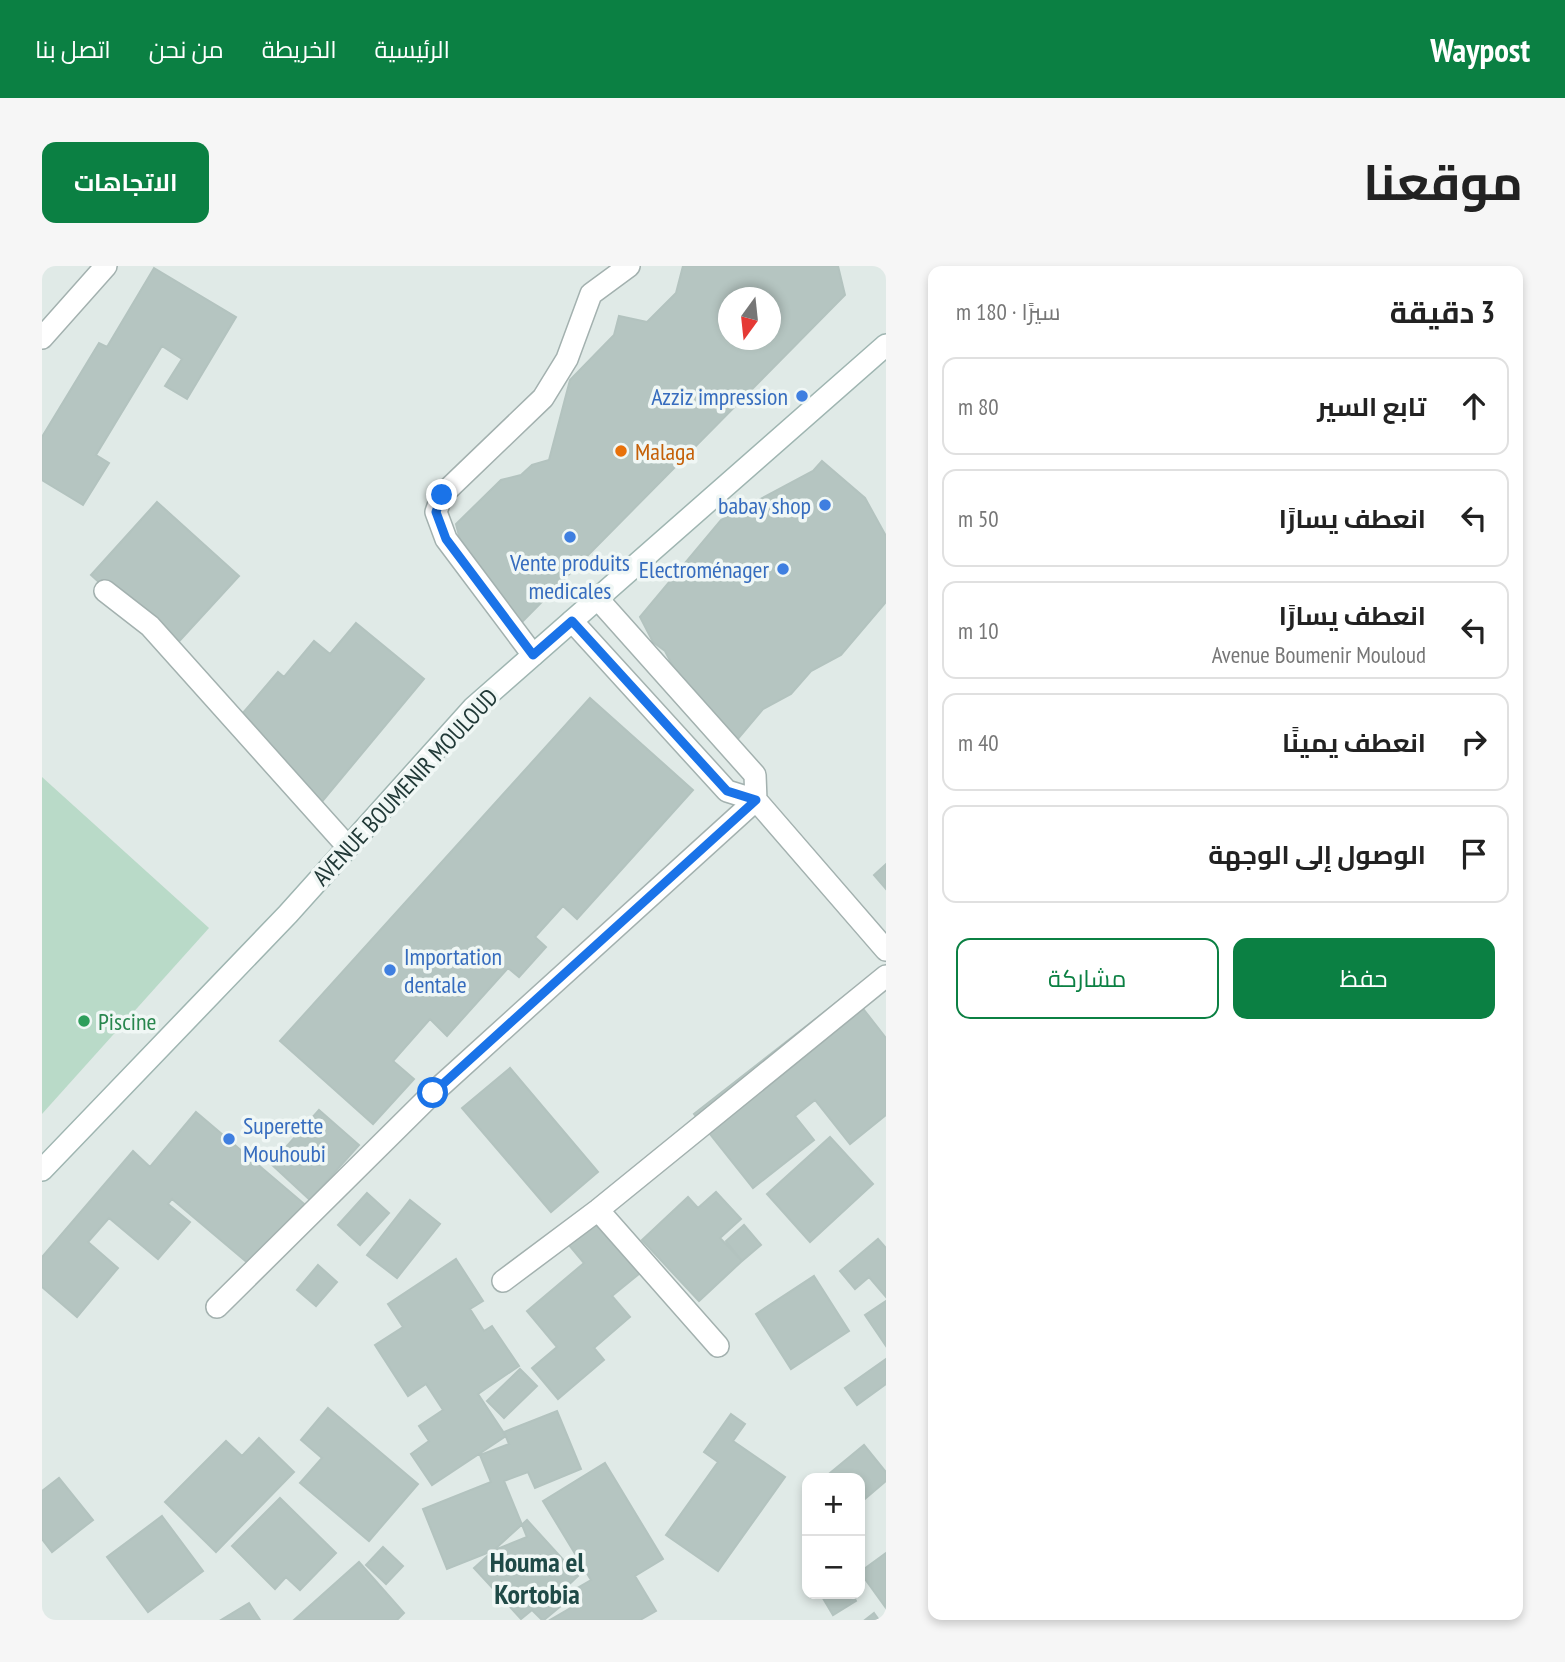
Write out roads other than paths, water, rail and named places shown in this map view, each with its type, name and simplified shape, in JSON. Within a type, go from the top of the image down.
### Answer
[{"type":"street","points":[[42,338],[106,266]]},
{"type":"street","points":[[533,655],[446,539],[436,512],[442,495],[543,398],[567,359],[591,294],[629,266]]},
{"type":"street","name":"AVENUE BOUMENIR MOULOUD","points":[[42,1170],[288,914],[473,708],[886,345]]},
{"type":"street","points":[[106,591],[150,626],[348,847]]},
{"type":"street","points":[[597,598],[755,775],[756,800]]},
{"type":"street","points":[[572,621],[727,791],[756,800],[886,950]]},
{"type":"street","points":[[217,1307],[433,1093],[756,800]]},
{"type":"street","points":[[503,1281],[598,1210],[886,976]]},
{"type":"street","points":[[598,1210],[718,1346]]},
{"type":"place","name":"Azziz impression","points":[[802,396]]},
{"type":"place","name":"Malaga","points":[[621,451]]},
{"type":"place","name":"babay shop","points":[[825,505]]},
{"type":"place","name":"Vente produits medicales","points":[[570,537]]},
{"type":"place","name":"Electroménager","points":[[783,569]]},
{"type":"place","name":"Importation dentale","points":[[390,970]]},
{"type":"place","name":"Piscine","points":[[84,1021]]},
{"type":"place","name":"Superette Mouhoubi","points":[[229,1139]]},
{"type":"district","name":"Houma el Kortobia","points":[[537,1577]]}]
